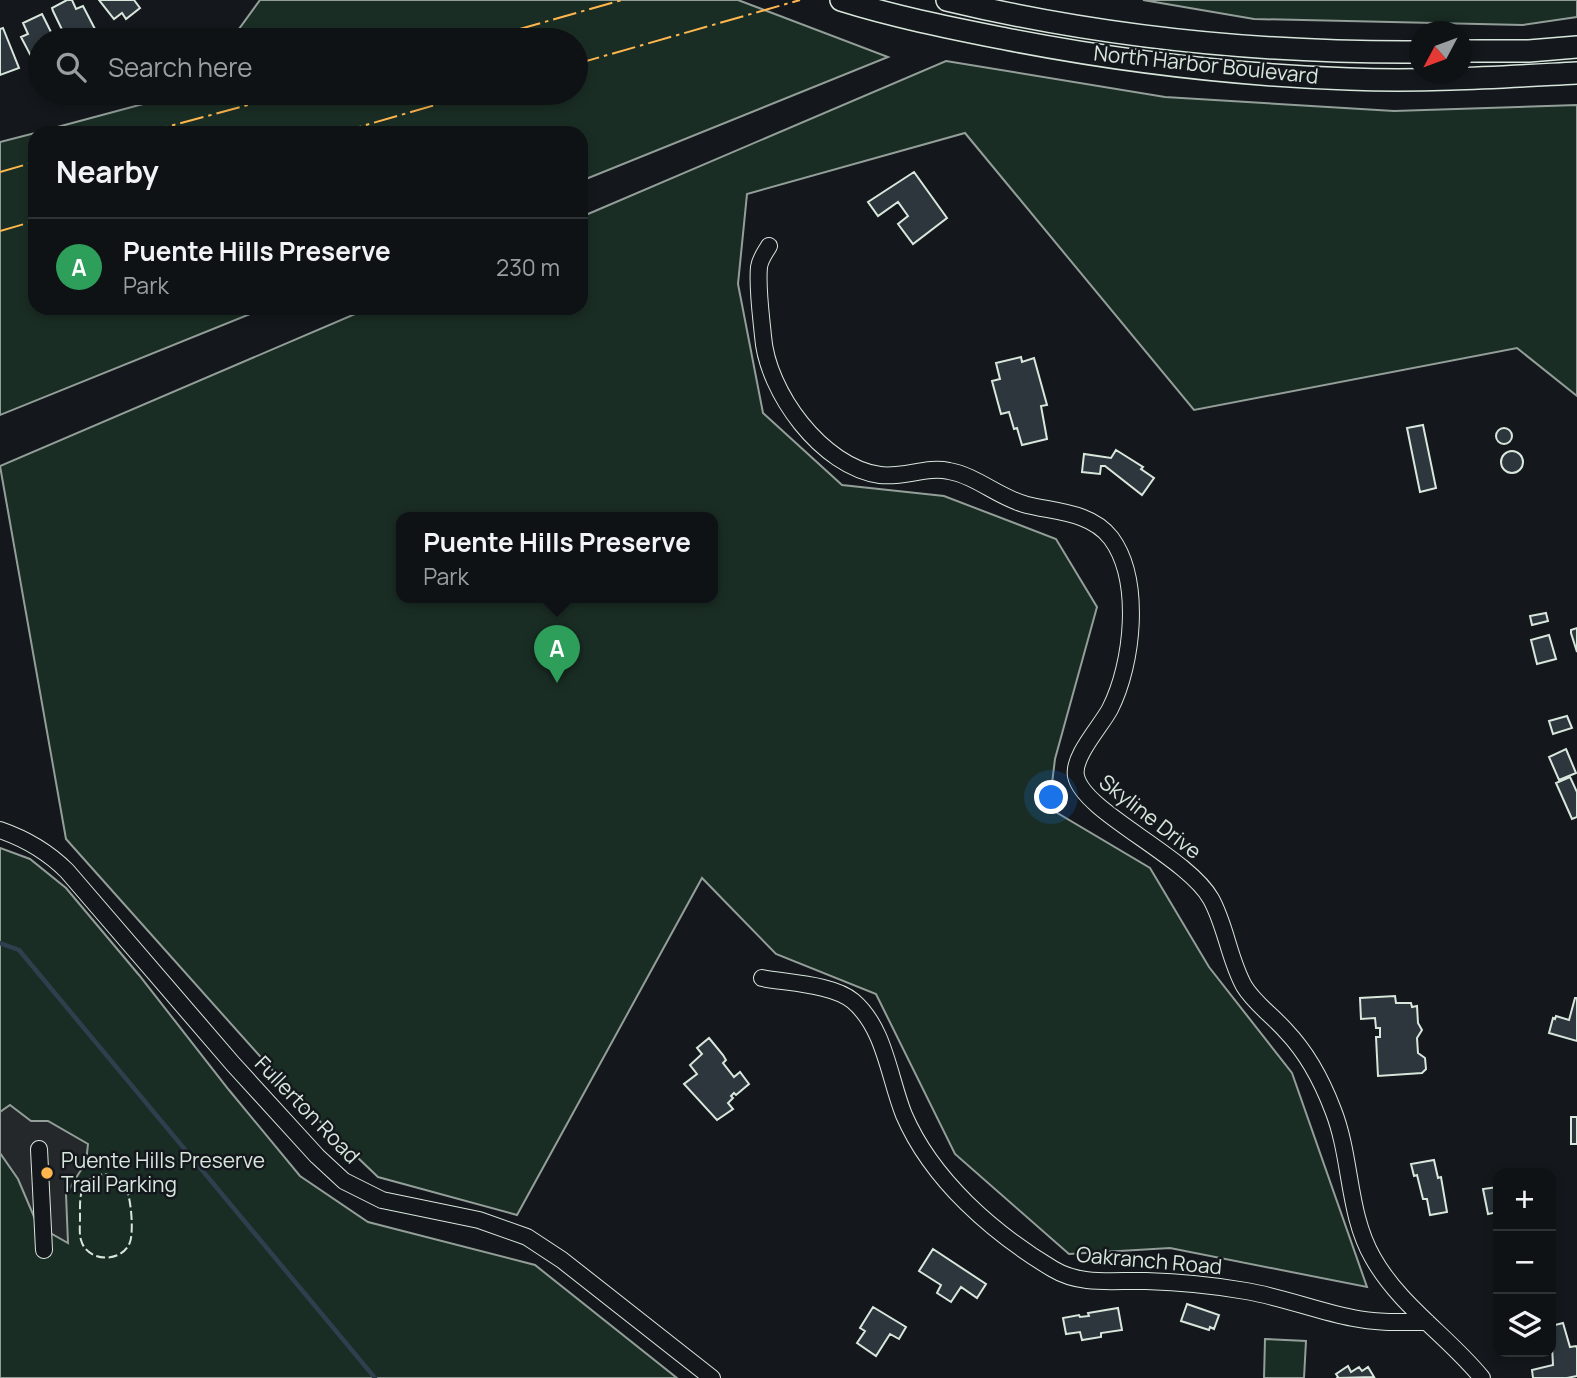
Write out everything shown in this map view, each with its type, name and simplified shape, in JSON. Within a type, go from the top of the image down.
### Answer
[{"type":"main road","name":"North Harbor Boulevard","points":[[841,0],[953,29],[1048,47],[1134,61],[1252,74],[1352,79],[1477,78],[1577,73]]},
{"type":"main road","name":"North Harbor Boulevard","points":[[947,0],[1087,27],[1181,39],[1293,49],[1409,52]]},
{"type":"main road","points":[[1472,51],[1529,51],[1577,47]]},
{"type":"street","name":"Skyline Drive","points":[[769,246],[759,263],[765,352],[774,378],[791,409],[824,447],[845,461],[875,474],[897,475],[943,470],[961,474],[1017,502],[1084,518],[1104,531],[1117,547],[1126,568],[1130,591],[1126,655],[1116,696],[1076,765],[1078,782],[1092,801],[1173,860],[1199,883],[1210,898],[1245,987],[1302,1049],[1322,1084],[1343,1138],[1358,1220],[1370,1254],[1396,1290],[1482,1378]]},
{"type":"street","name":"Fullerton Road","points":[[0,830],[36,846],[67,871],[233,1064],[317,1156],[344,1181],[382,1200],[479,1220],[527,1237],[577,1271],[712,1378]]},
{"type":"street","name":"Oakranch Road","points":[[762,978],[833,991],[848,997],[859,1007],[876,1032],[905,1115],[932,1162],[958,1193],[993,1224],[1061,1273],[1086,1281],[1212,1285],[1261,1294],[1352,1318],[1427,1322]]},
{"type":"street","points":[[39,1149],[44,1250]]},
{"type":"green space","points":[[260,0],[738,0],[888,57],[588,178],[588,126],[61,126],[139,105],[588,105],[588,28],[240,28]]},
{"type":"green space","points":[[1143,0],[1577,0],[1577,17],[1523,25],[1472,24],[1472,21],[1254,19]]},
{"type":"green space","points":[[946,61],[1165,97],[1394,111],[1577,105],[1577,396],[1517,348],[1194,410],[965,133],[747,194],[738,284],[763,413],[842,485],[944,496],[1056,539],[1097,607],[1055,759],[1049,808],[1150,868],[1209,967],[1292,1073],[1367,1287],[1170,1248],[1069,1254],[955,1154],[876,994],[776,954],[702,878],[517,1215],[378,1177],[307,1109],[66,839],[0,466],[353,315],[588,315],[588,214]]},
{"type":"green space","points":[[28,135],[28,315],[248,315],[0,415],[0,142]]},
{"type":"green space","points":[[0,848],[30,859],[66,888],[300,1176],[368,1222],[535,1265],[677,1378],[0,1378]]},
{"type":"green space","points":[[1265,1339],[1306,1341],[1304,1378],[1264,1378]]},
{"type":"shaded area","name":"Puente Hills Preserve Trail Parking","points":[[10,1105],[31,1121],[48,1121],[88,1144],[86,1162],[66,1194],[68,1243],[38,1226],[18,1179],[0,1153],[0,1112]]},
{"type":"building","points":[[72,0],[76,9],[83,6],[94,28],[61,28],[52,8]]},
{"type":"building","points":[[99,0],[134,0],[140,8],[126,19],[122,13],[114,19]]},
{"type":"building","points":[[42,14],[49,28],[28,28],[28,34],[23,23]]},
{"type":"building","points":[[3,28],[19,68],[0,75],[0,29]]},
{"type":"building","points":[[28,34],[28,50],[21,37]]},
{"type":"building","points":[[914,172],[947,218],[913,244],[898,224],[908,216],[898,202],[878,216],[868,202]]},
{"type":"building","points":[[1021,357],[1022,362],[1034,358],[1047,405],[1041,406],[1047,439],[1022,445],[1009,412],[1001,414],[992,381],[1000,379],[996,363]]},
{"type":"building","points":[[1423,425],[1436,488],[1420,492],[1407,428]]},
{"type":"building","points":[[1504,428],[1510,430],[1510,442],[1504,444],[1498,442],[1496,436],[1498,430]]},
{"type":"building","points":[[1116,450],[1143,467],[1141,469],[1154,478],[1142,495],[1105,466],[1101,466],[1100,474],[1082,472],[1084,454],[1111,458]]},
{"type":"building","points":[[1512,451],[1520,454],[1523,462],[1520,470],[1512,473],[1504,470],[1501,462],[1504,454]]},
{"type":"building","points":[[1546,613],[1548,621],[1532,625],[1530,616]]},
{"type":"building","points":[[1577,628],[1577,652],[1571,630]]},
{"type":"building","points":[[1549,635],[1556,659],[1537,664],[1531,640]]},
{"type":"building","points":[[1567,716],[1572,728],[1553,734],[1549,721]]},
{"type":"building","points":[[1566,749],[1576,773],[1559,780],[1549,757]]},
{"type":"building","points":[[1570,777],[1577,792],[1577,817],[1572,819],[1556,783]]},
{"type":"building","points":[[1395,996],[1396,1003],[1411,1003],[1412,1007],[1417,1006],[1418,1023],[1422,1030],[1417,1038],[1418,1053],[1425,1058],[1426,1069],[1422,1073],[1378,1076],[1376,1037],[1380,1037],[1380,1028],[1376,1028],[1375,1018],[1361,1019],[1360,998]]},
{"type":"building","points":[[1575,998],[1577,1041],[1549,1033],[1556,1016],[1569,1020]]},
{"type":"building","points":[[709,1038],[723,1055],[726,1060],[723,1063],[734,1077],[740,1072],[749,1084],[731,1096],[733,1098],[728,1103],[733,1109],[717,1120],[684,1084],[697,1074],[690,1065],[702,1054],[697,1048]]},
{"type":"building","points":[[1571,1117],[1577,1117],[1577,1144],[1571,1144]]},
{"type":"building","points":[[1434,1160],[1438,1178],[1441,1177],[1447,1212],[1430,1215],[1427,1199],[1423,1199],[1417,1175],[1414,1176],[1411,1164]]},
{"type":"building","points":[[1493,1188],[1493,1213],[1488,1214],[1483,1189]]},
{"type":"building","points":[[933,1249],[986,1284],[977,1298],[961,1287],[951,1302],[937,1293],[941,1285],[919,1271]]},
{"type":"building","points":[[1187,1304],[1219,1315],[1214,1329],[1210,1327],[1209,1330],[1181,1321]]},
{"type":"building","points":[[873,1307],[906,1327],[899,1339],[890,1334],[876,1356],[857,1343],[865,1331],[860,1328]]},
{"type":"building","points":[[1118,1308],[1122,1330],[1101,1333],[1101,1337],[1082,1340],[1080,1332],[1066,1334],[1063,1318],[1089,1316],[1088,1313]]},
{"type":"building","points":[[1563,1323],[1570,1347],[1577,1348],[1577,1376],[1533,1378],[1532,1370],[1553,1365],[1553,1357],[1556,1357],[1556,1325]]},
{"type":"building","points":[[1348,1366],[1351,1372],[1359,1367],[1362,1371],[1368,1367],[1374,1377],[1337,1378],[1336,1374]]},
{"type":"waterway","points":[[0,943],[19,950],[375,1378]]},
{"type":"fence","points":[[105,1174],[124,1184],[130,1203],[132,1230],[126,1249],[120,1254],[105,1258],[90,1253],[85,1248],[80,1229],[82,1189],[90,1179],[105,1174]]},
{"type":"power","points":[[523,28],[622,0]]},
{"type":"power","points":[[588,61],[800,0]]},
{"type":"power","points":[[170,126],[248,105]]},
{"type":"power","points":[[362,126],[435,105]]},
{"type":"power","points":[[0,172],[28,164]]},
{"type":"power","points":[[0,231],[28,223]]},
{"type":"place","name":"Puente Hills Preserve","points":[[557,683]]},
{"type":"place","name":"Puente Hills Preserve Trail Parking","points":[[47,1173]]}]
